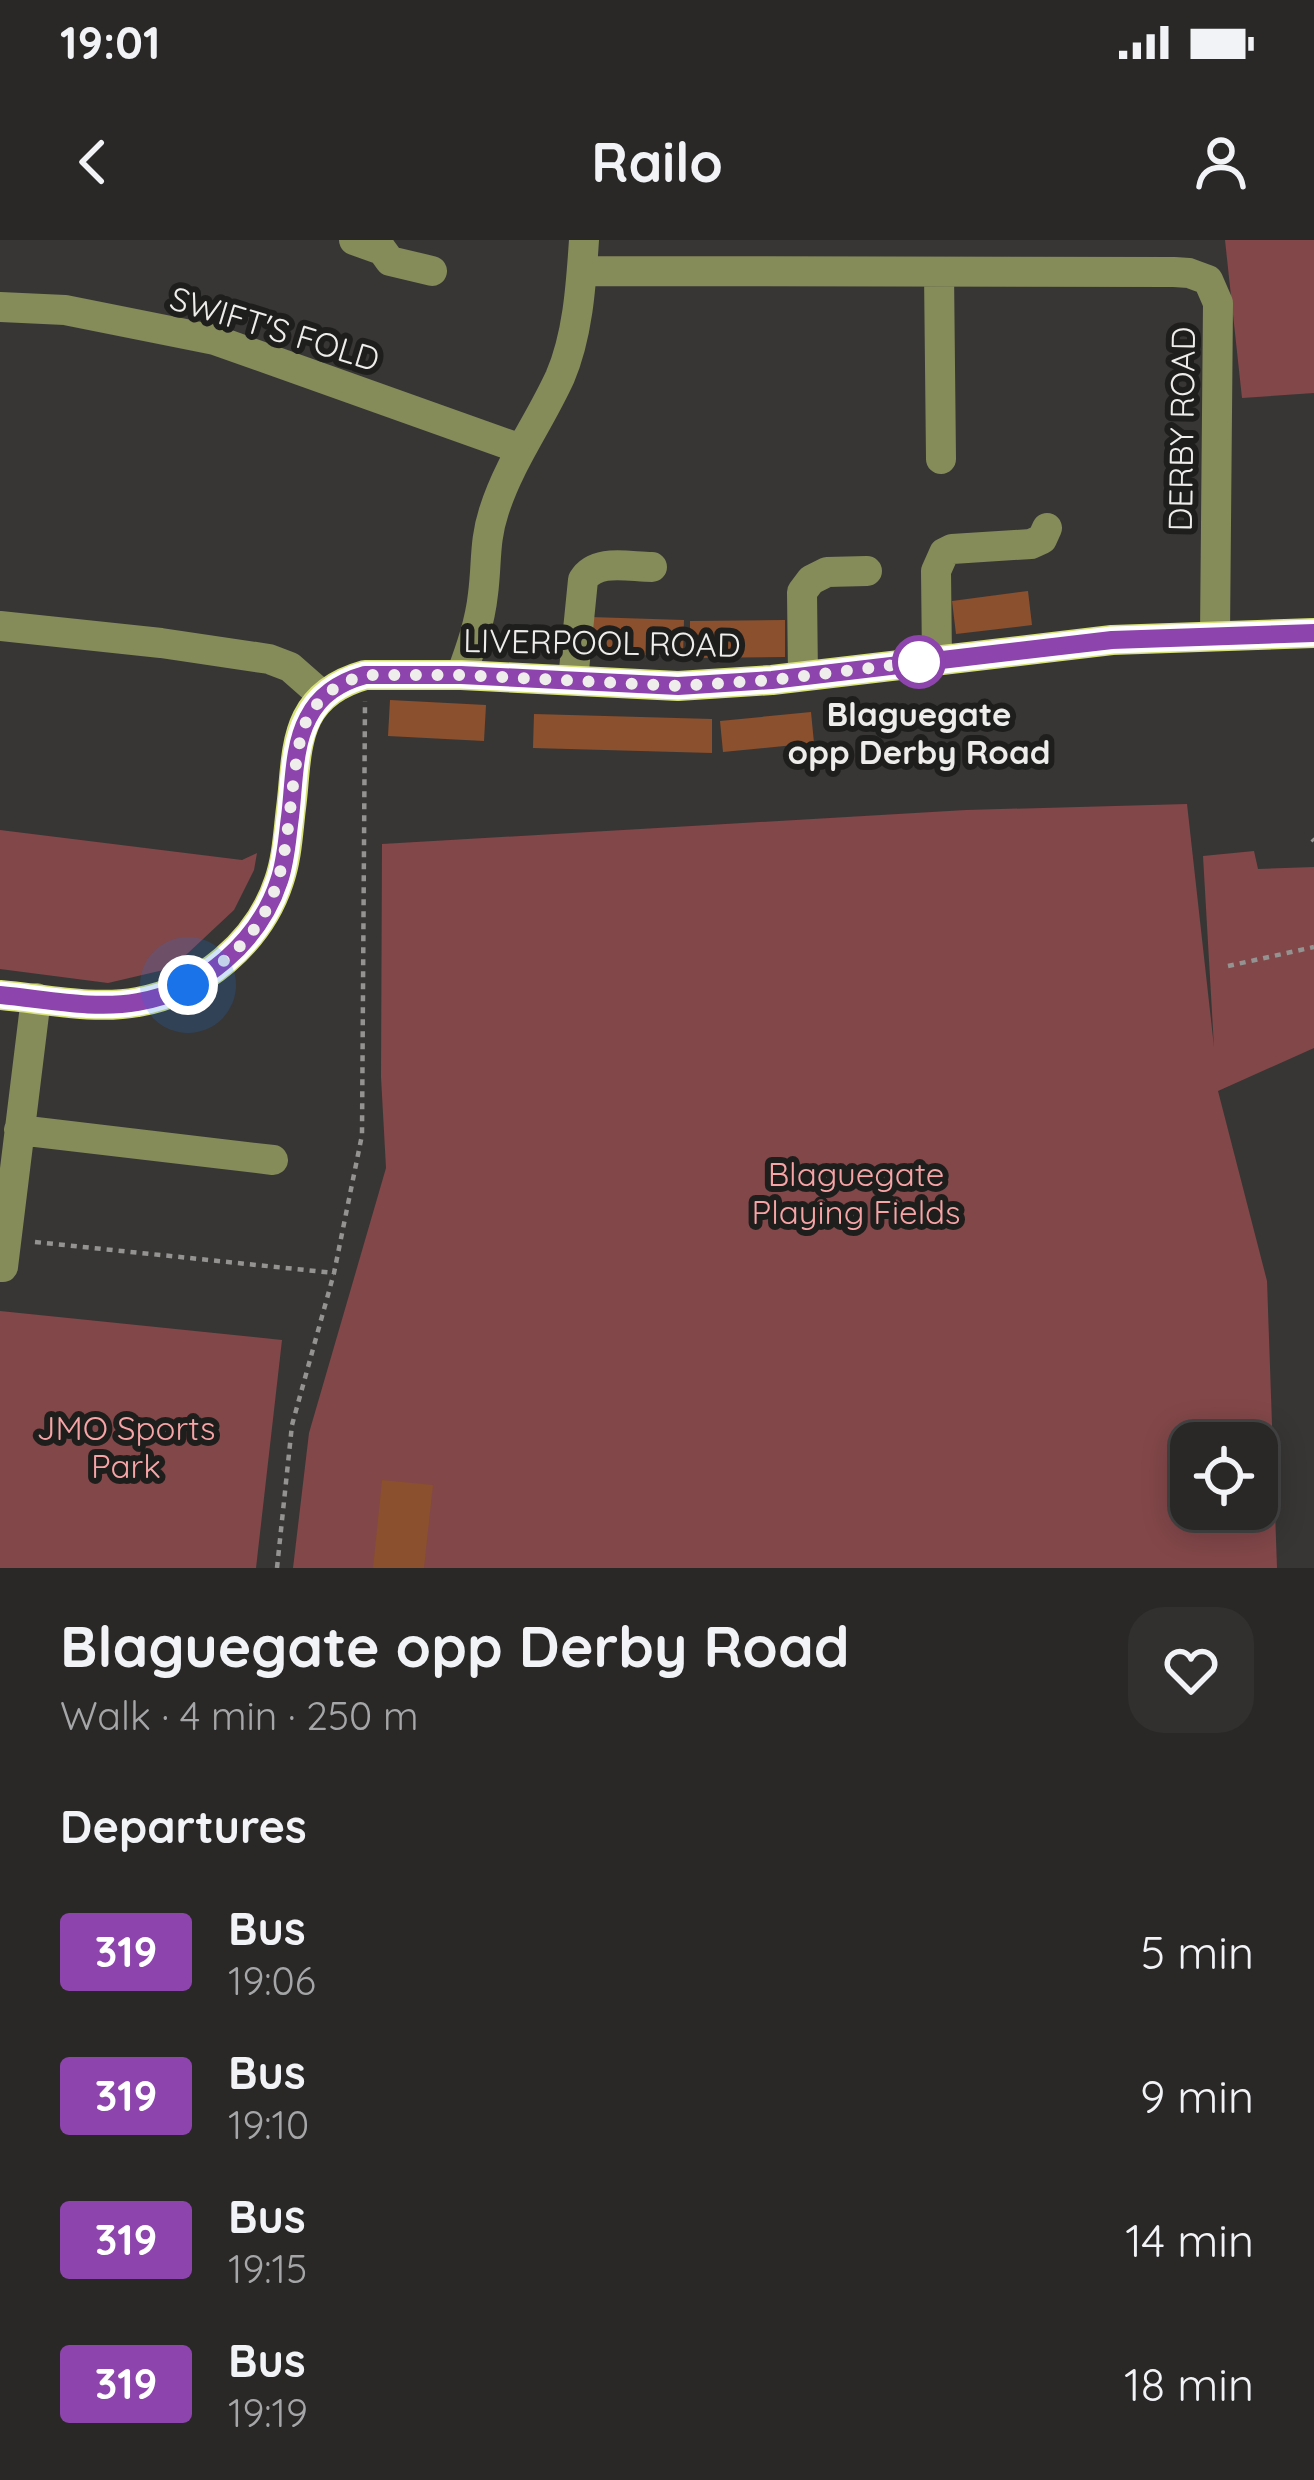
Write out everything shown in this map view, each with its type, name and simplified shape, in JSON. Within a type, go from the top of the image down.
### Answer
[{"type":"main road","name":"LIVERPOOL ROAD","points":[[323,696],[365,675],[678,686],[1112,640],[1314,633]]},
{"type":"main road","points":[[0,994],[104,1004],[140,1002],[188,985],[223,963],[259,921],[279,883],[302,731],[323,696]]},
{"type":"street","points":[[354,240],[382,250],[390,261],[432,271]]},
{"type":"street","points":[[461,675],[476,634],[484,548],[492,516],[570,349],[583,256]]},
{"type":"street","name":"DERBY ROAD","points":[[583,256],[939,272],[1174,272],[1208,280],[1218,303],[1215,635]]},
{"type":"street","points":[[932,447],[939,272]]},
{"type":"street","name":"SWIFT'S FOLD","points":[[0,307],[65,310],[214,340],[521,448]]},
{"type":"street","points":[[938,660],[937,571],[944,553],[1031,544],[1047,528]]},
{"type":"street","points":[[573,680],[588,571],[597,566],[652,567]]},
{"type":"street","points":[[803,676],[802,592],[826,572],[866,571]]},
{"type":"street","points":[[0,626],[268,659],[290,667],[323,696]]},
{"type":"street","points":[[3,1253],[36,998]]},
{"type":"street","points":[[19,1130],[273,1160]]},
{"type":"path","points":[[277,1568],[292,1425],[334,1273],[362,1135],[365,675]]},
{"type":"path","points":[[1228,966],[1314,947]]},
{"type":"path","points":[[3,1253],[334,1273]]},
{"type":"green space","points":[[1225,240],[1314,240],[1314,393],[1242,398]]},
{"type":"green space","name":"Blaguegate Playing Fields","points":[[1187,804],[1214,1047],[1203,856],[1254,851],[1258,869],[1314,867],[1314,1048],[1218,1091],[1267,1281],[1272,1422],[1170,1422],[1170,1530],[1276,1530],[1277,1568],[293,1568],[309,1433],[386,1168],[381,1077],[382,844],[966,810]]},
{"type":"green space","points":[[0,830],[242,860],[257,853],[234,910],[172,968],[108,983],[0,969]]},
{"type":"green space","name":"JMO Sports Park","points":[[0,1311],[282,1340],[256,1568],[0,1568]]},
{"type":"building","points":[[1028,591],[1032,625],[956,634],[952,601]]},
{"type":"building","points":[[590,617],[684,620],[683,656],[589,654]]},
{"type":"building","points":[[785,620],[785,657],[690,658],[690,621]]},
{"type":"building","points":[[390,700],[486,705],[484,741],[388,736]]},
{"type":"building","points":[[811,712],[814,743],[723,752],[720,721]]},
{"type":"building","points":[[534,714],[712,719],[712,753],[533,748]]},
{"type":"building","points":[[382,1480],[433,1485],[424,1568],[373,1568]]},
{"type":"bus line","name":"319","points":[[0,995],[104,1004],[140,1002],[171,993],[223,963],[248,938],[279,883],[299,746],[308,718],[336,686],[365,675],[678,686],[772,680],[1112,640],[1314,633]]},
{"type":"place","name":"Blaguegate opp Derby Road","points":[[919,662]]},
{"type":"route","points":[[188,985],[237,950],[270,902],[285,860],[302,731],[323,696],[351,679],[461,675],[678,686],[919,662]]}]
